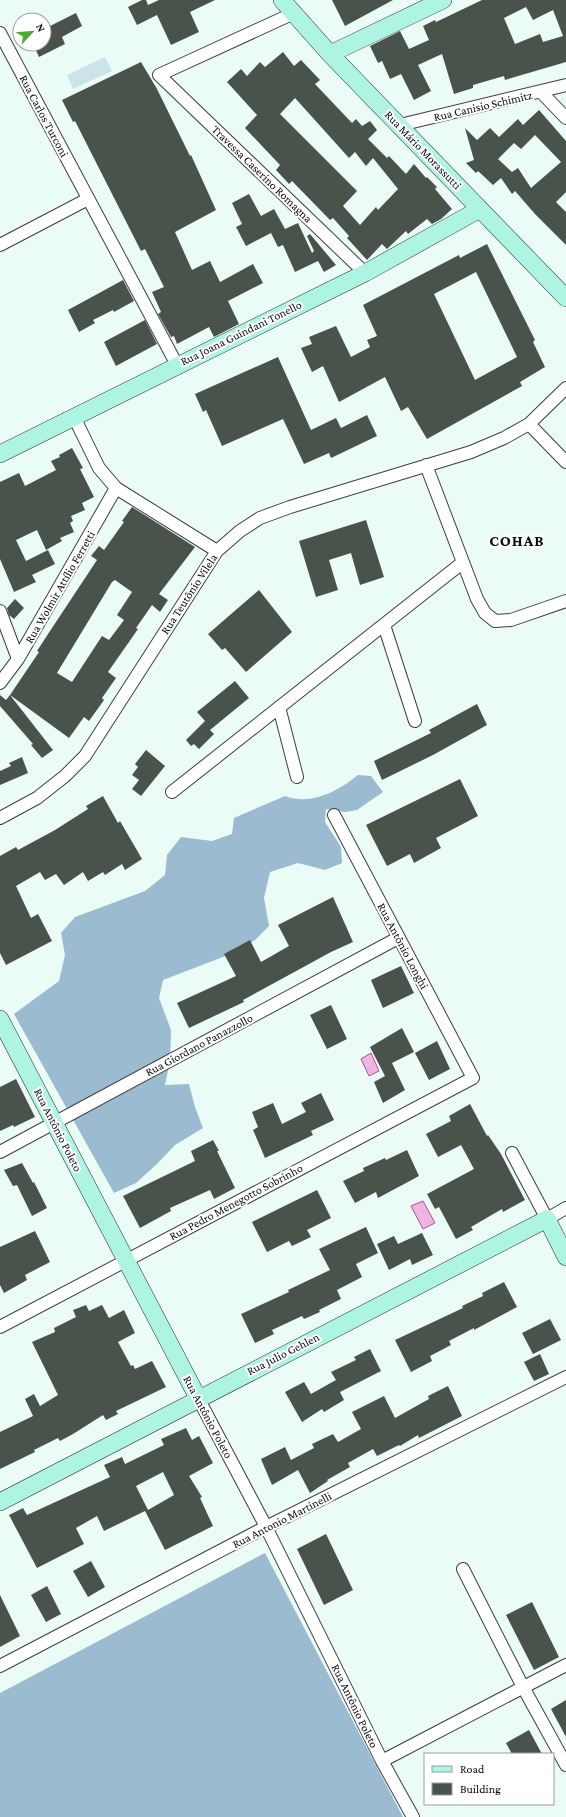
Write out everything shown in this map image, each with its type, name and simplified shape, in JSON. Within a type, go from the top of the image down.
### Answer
[{"type":"street","name":"Rua Mário Morassutti","points":[[282,0],[330,54],[566,298]]},
{"type":"street","points":[[330,54],[443,0]]},
{"type":"street","name":"Travessa Caserino Romagna","points":[[294,13],[159,75],[365,273]]},
{"type":"street","name":"Rua Carlos Turconi","points":[[0,34],[177,365]]},
{"type":"street","name":"Rua Canisio Schimitz","points":[[400,125],[566,85]]},
{"type":"street","points":[[541,92],[566,118]]},
{"type":"street","points":[[0,245],[88,199]]},
{"type":"street","name":"Rua Joana Guindani Tonello","points":[[0,454],[365,273],[480,209]]},
{"type":"street","name":"Rua Teutônio Vilela","points":[[0,818],[37,798],[65,776],[85,756],[217,551],[240,531],[260,518],[290,506],[471,452],[504,438],[529,424],[566,388]]},
{"type":"street","points":[[74,417],[99,468],[116,488],[217,551]]},
{"type":"street","points":[[529,424],[566,462]]},
{"type":"street","points":[[426,465],[462,563],[477,599],[485,613],[495,621],[511,620],[566,601]]},
{"type":"street","name":"Rua Wolmir Attílio Ferretti","points":[[0,683],[18,659],[116,488]]},
{"type":"street","points":[[172,792],[462,563]]},
{"type":"street","points":[[0,611],[18,659]]},
{"type":"street","points":[[384,625],[415,721]]},
{"type":"street","points":[[279,707],[297,777]]},
{"type":"street","name":"Rua Antônio Longhi","points":[[334,815],[473,1078]]},
{"type":"street","name":"Rua Giordano Panazzollo","points":[[0,1152],[55,1124],[398,938]]},
{"type":"street","name":"Rua Antônio Poleto","points":[[0,1018],[125,1260],[266,1527],[382,1761],[413,1817]]},
{"type":"street","name":"Rua Pedro Menegotto Sobrinho","points":[[0,1327],[473,1078]]},
{"type":"street","points":[[512,1152],[566,1257]]},
{"type":"street","name":"Rua Julio Gehlen","points":[[0,1502],[566,1208]]},
{"type":"street","name":"Rua Antonio Martinelli","points":[[0,1666],[266,1527],[566,1377]]},
{"type":"street","points":[[463,1569],[523,1687],[566,1765]]},
{"type":"street","points":[[382,1761],[566,1665]]},
{"type":"shaded area","points":[[105,57],[112,71],[73,89],[67,75]]},
{"type":"shaded area","points":[[358,775],[371,776],[383,792],[357,810],[345,812],[326,809],[325,822],[341,847],[342,863],[325,870],[298,863],[270,872],[264,898],[269,926],[255,940],[236,952],[163,980],[159,998],[171,1030],[170,1061],[165,1085],[189,1084],[195,1107],[203,1128],[175,1145],[136,1183],[114,1193],[14,1014],[59,981],[65,955],[61,933],[75,917],[145,891],[165,875],[167,855],[181,837],[212,841],[232,834],[234,818],[285,796],[295,799],[304,799],[324,795],[342,786]]},
{"type":"shaded area","points":[[371,1053],[379,1071],[369,1076],[361,1059]]},
{"type":"shaded area","points":[[423,1201],[435,1223],[423,1229],[411,1206]]},
{"type":"shaded area","points":[[265,1553],[403,1817],[0,1817],[0,1693]]},
{"type":"building","points":[[142,0],[146,0],[148,5],[159,0],[215,0],[190,12],[199,32],[171,45],[157,15],[137,25],[128,7]]},
{"type":"building","points":[[332,0],[393,0],[345,26]]},
{"type":"building","points":[[482,0],[566,0],[566,62],[505,80],[504,76],[473,85],[473,88],[454,94],[442,54],[418,65],[431,91],[414,100],[401,74],[390,79],[382,61],[378,63],[370,46],[400,31],[409,49],[429,40],[423,26],[435,20],[436,22]],"holes":[[[526,7],[533,20],[553,10],[563,36],[543,42],[540,34],[515,44],[504,18]]]},
{"type":"building","points":[[76,13],[82,26],[62,37],[65,44],[52,50],[52,25]]},
{"type":"building","points":[[37,52],[49,52],[39,57]]},
{"type":"building","points":[[283,52],[294,66],[301,60],[320,80],[315,84],[352,123],[356,119],[362,126],[370,121],[377,130],[368,139],[387,158],[389,156],[406,174],[414,164],[426,178],[427,177],[437,187],[435,189],[452,209],[441,219],[432,224],[427,219],[408,234],[406,231],[387,249],[382,244],[367,260],[347,238],[349,236],[333,218],[330,220],[292,181],[289,184],[276,170],[280,165],[245,128],[257,115],[227,82],[241,69],[247,76],[260,62],[265,67]],"holes":[[[295,98],[349,158],[355,152],[366,166],[373,158],[398,189],[378,210],[376,207],[360,225],[343,206],[357,191],[280,114]]]},
{"type":"building","points":[[141,62],[157,89],[190,156],[191,155],[216,210],[175,232],[192,270],[210,261],[220,282],[253,264],[263,283],[228,301],[239,324],[214,337],[209,327],[177,344],[174,336],[171,337],[158,314],[161,312],[152,292],[164,287],[145,249],[141,251],[75,121],[73,122],[62,100]]},
{"type":"building","points":[[539,110],[566,141],[566,192],[556,202],[566,212],[566,245],[535,214],[515,191],[512,194],[501,178],[493,185],[478,171],[476,173],[466,163],[474,160],[465,128],[477,140],[490,128],[499,137],[518,119],[523,125]],"holes":[[[535,135],[561,162],[531,188],[518,168],[512,172],[498,159],[514,143],[521,149]]]},
{"type":"building","points":[[249,194],[261,216],[274,209],[285,229],[298,223],[312,253],[314,251],[307,236],[310,234],[336,265],[324,272],[318,261],[295,272],[283,245],[278,247],[271,233],[246,246],[236,227],[242,224],[232,203]]},
{"type":"building","points":[[487,244],[535,340],[533,342],[545,367],[520,382],[522,386],[427,439],[408,407],[401,411],[385,377],[339,402],[323,366],[312,372],[301,348],[312,344],[309,337],[336,326],[351,357],[370,347],[367,340],[377,336],[363,305],[459,255],[460,258]],"holes":[[[476,272],[517,357],[475,380],[434,294]]]},
{"type":"building","points":[[123,280],[134,301],[114,312],[113,310],[93,320],[95,323],[79,332],[68,310]]},
{"type":"building","points":[[145,320],[157,344],[116,366],[104,342]]},
{"type":"building","points":[[278,357],[311,430],[336,418],[341,428],[367,415],[377,436],[331,458],[329,453],[304,464],[283,419],[222,446],[206,410],[203,412],[195,394]]},
{"type":"building","points":[[72,448],[83,468],[80,469],[94,497],[82,503],[85,510],[71,516],[73,521],[70,523],[74,532],[60,538],[62,541],[46,550],[37,530],[16,540],[26,561],[48,550],[55,564],[32,575],[36,582],[14,592],[0,559],[0,482],[19,473],[25,486],[56,470],[51,461],[60,457],[59,455]]},
{"type":"building","points":[[132,507],[195,547],[159,594],[168,600],[160,612],[152,605],[136,628],[138,629],[108,672],[116,678],[102,698],[104,700],[89,721],[84,717],[69,738],[10,695],[97,560],[91,556],[99,546],[104,550],[124,522],[122,521]],"holes":[[[115,580],[132,592],[117,615],[124,620],[109,640],[102,636],[72,682],[57,673],[112,582]]]},
{"type":"building","points":[[366,520],[384,577],[360,585],[351,553],[329,560],[338,590],[316,597],[299,541]]},
{"type":"building","points":[[259,590],[292,632],[246,672],[225,648],[222,650],[208,634]]},
{"type":"building","points":[[15,599],[24,608],[14,619],[9,615],[7,608]]},
{"type":"building","points":[[235,681],[249,698],[210,730],[214,734],[199,749],[194,744],[191,746],[186,740],[205,721],[197,712]]},
{"type":"building","points":[[0,695],[6,700],[10,695],[53,750],[42,758],[31,745],[33,744],[0,706]]},
{"type":"building","points":[[477,704],[487,725],[433,755],[382,780],[374,761],[431,733],[429,730]]},
{"type":"building","points":[[146,750],[165,766],[141,796],[132,789],[139,780],[132,775],[138,767],[135,764]]},
{"type":"building","points":[[22,757],[28,773],[0,785],[0,771],[11,766],[9,763]]},
{"type":"building","points":[[460,779],[478,816],[436,838],[441,848],[414,863],[410,854],[387,866],[366,825]]},
{"type":"building","points":[[103,796],[118,823],[120,821],[142,859],[125,870],[122,864],[105,875],[103,872],[88,881],[83,872],[64,885],[56,874],[45,880],[40,872],[16,886],[31,918],[38,914],[52,941],[6,965],[0,953],[0,856],[16,847],[18,850],[55,830],[88,809],[86,806]]},
{"type":"building","points":[[333,897],[353,942],[331,952],[243,1000],[244,1002],[189,1028],[177,1003],[236,976],[224,954],[250,940],[261,962],[289,946],[278,925]]},
{"type":"building","points":[[401,966],[414,993],[383,1008],[371,980]]},
{"type":"building","points":[[331,1005],[347,1039],[327,1049],[310,1015]]},
{"type":"building","points":[[402,1028],[414,1052],[392,1063],[405,1090],[383,1103],[374,1082],[385,1076],[370,1047]]},
{"type":"building","points":[[437,1041],[450,1069],[429,1080],[415,1053]]},
{"type":"building","points":[[16,1079],[35,1117],[14,1127],[13,1125],[0,1131],[0,1087]]},
{"type":"building","points":[[321,1093],[334,1120],[311,1131],[313,1135],[265,1158],[253,1130],[258,1127],[252,1112],[273,1103],[282,1124],[306,1112],[301,1103]]},
{"type":"building","points":[[470,1104],[487,1136],[488,1135],[501,1154],[525,1200],[503,1212],[502,1209],[471,1227],[473,1230],[456,1239],[439,1207],[435,1209],[427,1194],[474,1169],[461,1145],[438,1157],[426,1134],[451,1121],[449,1116]]},
{"type":"building","points":[[213,1140],[235,1188],[214,1199],[210,1190],[170,1208],[171,1211],[140,1228],[123,1196],[195,1161],[191,1151]]},
{"type":"building","points":[[407,1150],[419,1176],[378,1198],[376,1192],[355,1203],[343,1181],[364,1171],[363,1168],[385,1158],[386,1160]]},
{"type":"building","points":[[22,1163],[33,1183],[34,1182],[47,1208],[32,1216],[17,1185],[13,1186],[4,1170]]},
{"type":"building","points":[[317,1190],[331,1218],[307,1230],[311,1237],[292,1246],[289,1241],[267,1252],[252,1222]]},
{"type":"building","points":[[366,1227],[378,1253],[356,1264],[362,1277],[337,1290],[341,1299],[319,1310],[320,1312],[304,1319],[302,1316],[272,1330],[274,1334],[255,1343],[241,1314],[289,1292],[288,1290],[330,1270],[319,1249]]},
{"type":"building","points":[[35,1231],[50,1262],[25,1275],[27,1280],[4,1293],[0,1285],[0,1247]]},
{"type":"building","points":[[422,1233],[433,1255],[412,1265],[410,1259],[389,1270],[377,1244],[394,1236],[398,1244]]},
{"type":"building","points":[[504,1282],[517,1307],[474,1330],[474,1328],[449,1341],[451,1345],[430,1356],[432,1361],[411,1372],[395,1340],[463,1308],[462,1306],[483,1296],[482,1293]]},
{"type":"building","points":[[86,1305],[89,1311],[102,1305],[109,1318],[124,1310],[135,1333],[118,1342],[131,1366],[133,1365],[135,1369],[152,1361],[166,1387],[116,1411],[118,1414],[106,1420],[103,1415],[60,1441],[58,1438],[34,1450],[35,1452],[0,1469],[0,1432],[33,1416],[25,1399],[34,1394],[40,1406],[58,1395],[32,1342],[55,1332],[54,1328],[76,1317],[73,1310]]},
{"type":"building","points":[[550,1319],[561,1340],[533,1354],[522,1333]]},
{"type":"building","points":[[370,1349],[381,1371],[340,1392],[344,1400],[324,1412],[322,1409],[302,1422],[285,1392],[304,1382],[311,1394],[336,1380],[331,1372],[356,1360],[354,1357]]},
{"type":"building","points":[[540,1354],[549,1374],[534,1381],[524,1362]]},
{"type":"building","points":[[448,1386],[462,1416],[419,1438],[418,1435],[400,1446],[399,1445],[377,1456],[373,1449],[348,1463],[350,1467],[327,1480],[328,1481],[310,1493],[298,1470],[272,1485],[261,1459],[285,1447],[291,1460],[314,1448],[312,1444],[333,1434],[338,1442],[361,1429],[352,1412],[384,1396],[395,1418],[429,1399],[428,1396]]},
{"type":"building","points":[[186,1428],[192,1440],[199,1436],[213,1463],[189,1476],[202,1497],[200,1498],[213,1526],[165,1550],[145,1511],[104,1531],[97,1516],[76,1528],[84,1544],[37,1568],[9,1515],[23,1508],[27,1515],[110,1477],[104,1465],[122,1457],[125,1464],[164,1445],[161,1439]],"holes":[[[163,1472],[174,1495],[148,1510],[136,1486]]]},
{"type":"building","points":[[326,1534],[353,1590],[324,1605],[297,1549]]},
{"type":"building","points":[[91,1561],[105,1587],[88,1597],[73,1571]]},
{"type":"building","points":[[47,1586],[61,1614],[46,1622],[31,1595]]},
{"type":"building","points":[[0,1595],[20,1636],[0,1647]]},
{"type":"building","points":[[532,1602],[559,1657],[534,1670],[506,1615]]},
{"type":"building","points":[[566,1700],[566,1737],[551,1709]]},
{"type":"building","points":[[529,1730],[541,1753],[511,1753],[506,1743]]},
{"type":"district","name":"COHAB","points":[[517,540]]}]
